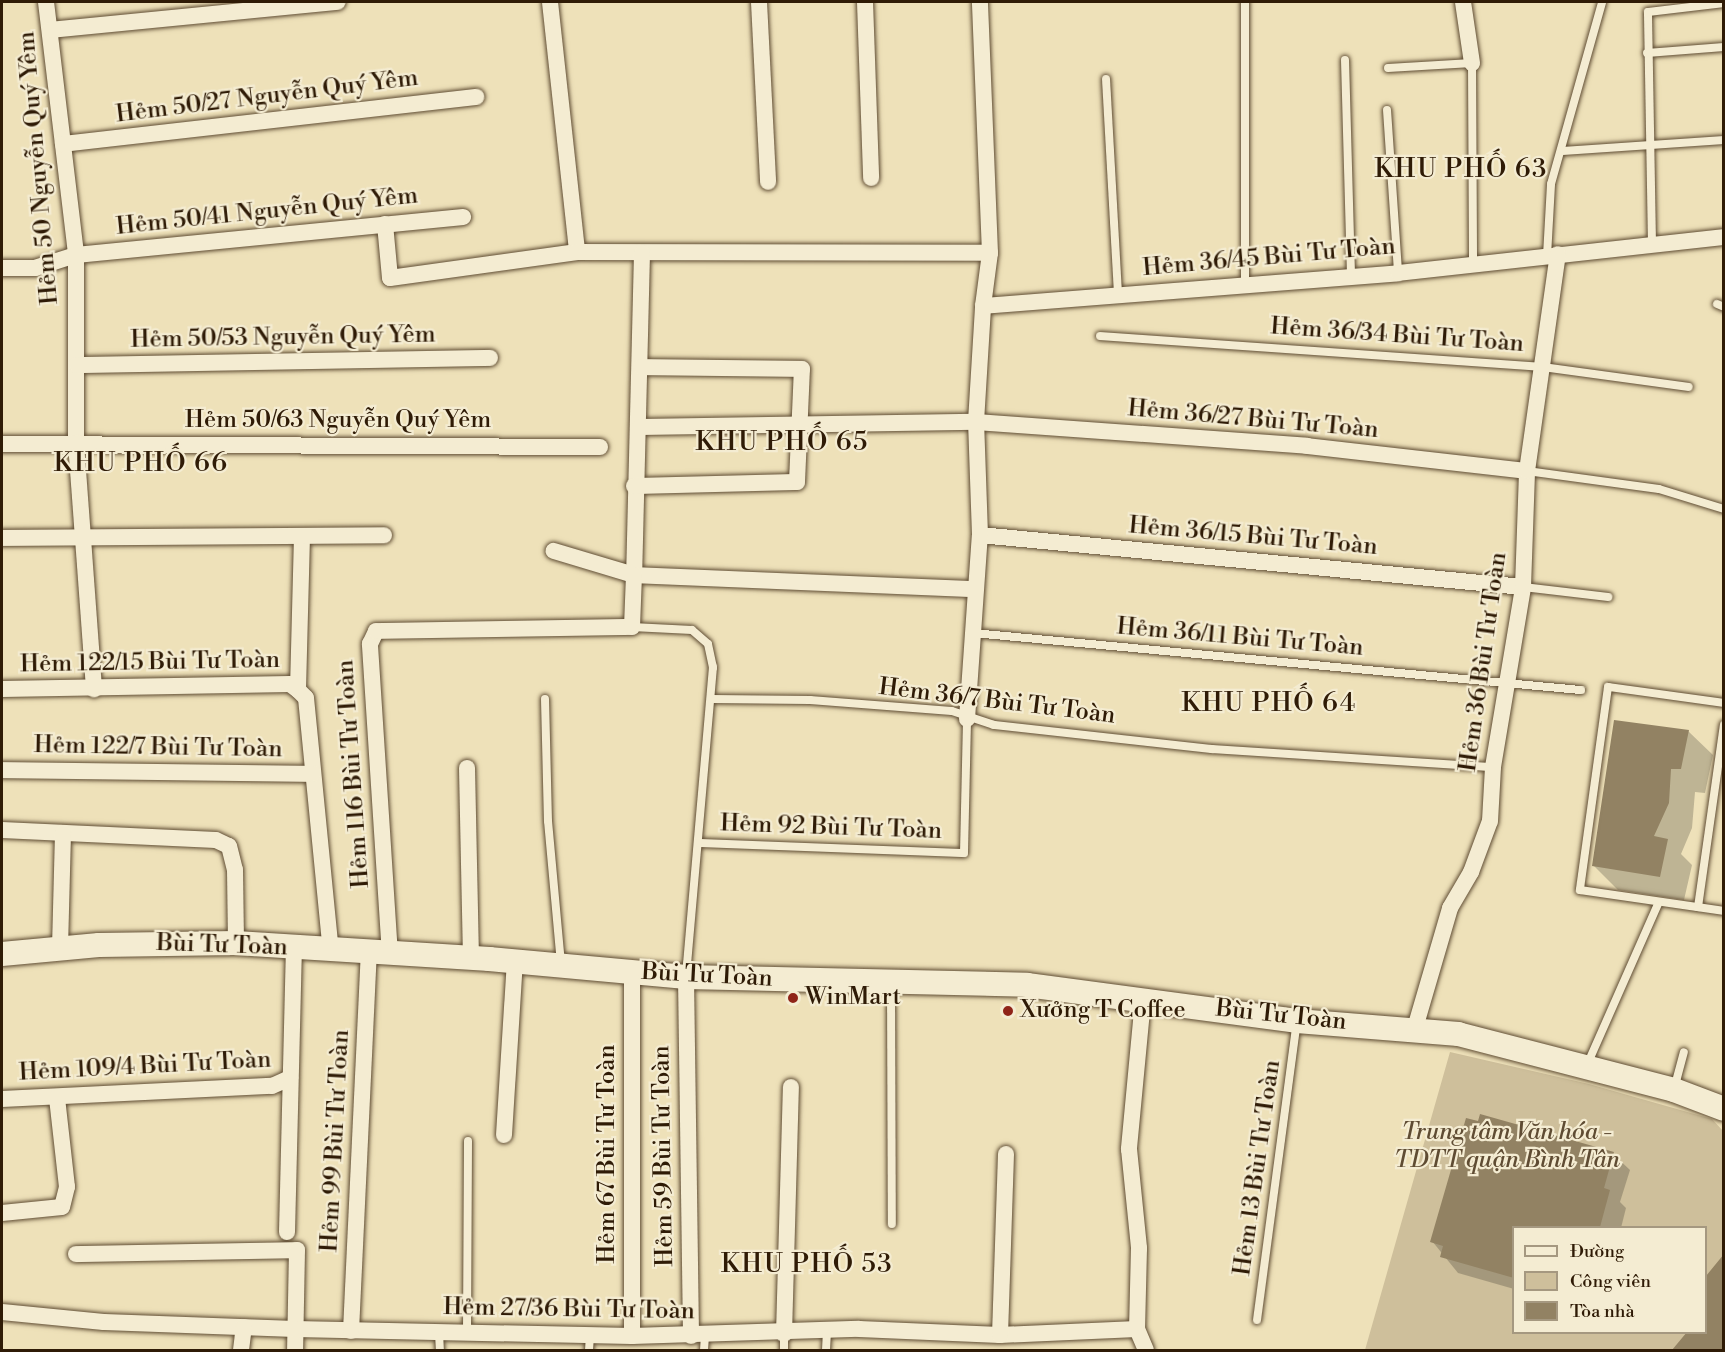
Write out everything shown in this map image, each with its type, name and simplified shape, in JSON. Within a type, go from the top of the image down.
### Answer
[{"type":"street","name":"Hẻm 50 Nguyễn Quý Yêm","points":[[46,2],[76,255],[75,443],[94,689]]},
{"type":"street","points":[[50,30],[338,2]]},
{"type":"street","points":[[550,2],[577,252]]},
{"type":"street","points":[[759,2],[768,182]]},
{"type":"street","points":[[865,2],[871,178]]},
{"type":"street","points":[[968,719],[970,633],[980,535],[976,422],[982,306],[990,253],[980,2]]},
{"type":"street","points":[[1463,2],[1472,63]]},
{"type":"street","name":"Hẻm 50/27 Nguyễn Quý Yêm","points":[[63,144],[476,97]]},
{"type":"street","name":"Hẻm 50/41 Nguyễn Quý Yêm","points":[[2,268],[35,268],[76,255],[463,217]]},
{"type":"street","points":[[385,224],[390,278],[577,252],[990,253]]},
{"type":"street","name":"Hẻm 36/45 Bùi Tư Toàn","points":[[982,306],[1398,273],[1724,237]]},
{"type":"street","points":[[632,627],[634,486],[640,427],[642,253]]},
{"type":"street","name":"Hẻm 36 Bùi Tư Toàn","points":[[1415,1028],[1450,908],[1471,873],[1490,821],[1493,767],[1506,681],[1516,645],[1522,587],[1527,471],[1543,367],[1553,255]]},
{"type":"street","name":"Hẻm 50/53 Nguyễn Quý Yêm","points":[[77,365],[490,358]]},
{"type":"street","points":[[634,486],[797,482],[802,369],[641,367]]},
{"type":"street","name":"Hẻm 36/27 Bùi Tư Toàn","points":[[640,427],[976,422],[1307,446],[1527,471]]},
{"type":"street","name":"Hẻm 50/63 Nguyễn Quý Yêm","points":[[2,444],[600,447]]},
{"type":"street","points":[[2,538],[384,535]]},
{"type":"street","name":"Hẻm 36/15 Bùi Tư Toàn","points":[[980,535],[1522,587]]},
{"type":"street","points":[[302,536],[298,690],[306,698],[331,951]]},
{"type":"street","points":[[554,551],[634,575],[974,588]]},
{"type":"street","name":"Hẻm 116 Bùi Tư Toàn","points":[[379,954],[370,644],[376,631],[632,627]]},
{"type":"street","name":"Hẻm 122/15 Bùi Tư Toàn","points":[[2,689],[290,684],[298,690]]},
{"type":"street","points":[[467,768],[471,958]]},
{"type":"street","name":"Hẻm 122/7 Bùi Tư Toàn","points":[[2,770],[313,774]]},
{"type":"street","points":[[2,831],[216,840],[229,846],[233,857],[236,943]]},
{"type":"street","points":[[60,948],[63,833]]},
{"type":"street","name":"Bùi Tư Toàn","points":[[2,954],[60,948],[236,943],[331,951],[514,961],[686,976],[891,984],[1027,985],[1297,1021],[1415,1028],[1458,1034],[1587,1065],[1674,1090],[1724,1109]]},
{"type":"street","points":[[287,1232],[294,948]]},
{"type":"street","name":"Hẻm 99 Bùi Tư Toàn","points":[[351,1331],[379,954]]},
{"type":"street","points":[[504,1135],[514,961]]},
{"type":"street","name":"Hẻm 67 Bùi Tư Toàn","points":[[632,973],[633,1336]]},
{"type":"street","name":"Hẻm 59 Bùi Tư Toàn","points":[[686,976],[700,1340]]},
{"type":"street","points":[[1143,1000],[1129,1149],[1139,1248],[1137,1329],[1146,1350]]},
{"type":"street","name":"Hẻm 109/4 Bùi Tư Toàn","points":[[2,1099],[272,1086],[290,1078]]},
{"type":"street","points":[[784,1342],[791,1087]]},
{"type":"street","points":[[2,1213],[46,1212],[62,1207],[67,1186],[57,1098]]},
{"type":"street","points":[[1006,1154],[1011,1340]]},
{"type":"street","points":[[76,1254],[297,1250],[295,1350]]},
{"type":"street","name":"Hẻm 27/36 Bùi Tư Toàn","points":[[2,1312],[104,1322],[467,1333],[590,1343],[633,1336],[784,1342],[827,1332],[859,1329],[1011,1340],[1137,1329]]},
{"type":"street","points":[[241,1350],[244,1327]]},
{"type":"lane","points":[[1245,2],[1245,284]]},
{"type":"lane","points":[[1553,255],[1551,184],[1563,151],[1602,2]]},
{"type":"lane","points":[[1652,244],[1648,12],[1724,3]]},
{"type":"lane","points":[[1647,52],[1724,47]]},
{"type":"lane","points":[[1345,60],[1351,276]]},
{"type":"lane","points":[[1388,68],[1472,63],[1473,264]]},
{"type":"lane","points":[[1106,79],[1118,294]]},
{"type":"lane","points":[[1387,110],[1398,273]]},
{"type":"lane","points":[[1563,151],[1724,140]]},
{"type":"lane","name":"Hẻm 36/34 Bùi Tư Toàn","points":[[1100,336],[1543,367],[1689,387]]},
{"type":"lane","points":[[1527,471],[1659,489],[1724,509]]},
{"type":"lane","points":[[1522,587],[1608,597]]},
{"type":"lane","points":[[632,627],[692,630],[708,644],[713,667],[712,699],[698,843]]},
{"type":"lane","name":"Hẻm 36/11 Bùi Tư Toàn","points":[[970,633],[1506,681],[1581,690]]},
{"type":"lane","points":[[1724,703],[1608,687],[1580,890],[1724,911]]},
{"type":"lane","points":[[545,699],[548,821],[561,965]]},
{"type":"lane","name":"Hẻm 36/7 Bùi Tư Toàn","points":[[712,699],[810,700],[952,711],[968,719],[1212,749],[1493,767]]},
{"type":"lane","name":"Hẻm 92 Bùi Tư Toàn","points":[[686,976],[698,843],[964,853],[968,719]]},
{"type":"lane","points":[[1698,907],[1724,725]]},
{"type":"lane","points":[[1587,1065],[1659,902]]},
{"type":"lane","points":[[891,984],[892,1224]]},
{"type":"lane","name":"Hẻm 13 Bùi Tư Toàn","points":[[1257,1320],[1297,1021]]},
{"type":"lane","points":[[1674,1090],[1684,1052]]},
{"type":"lane","points":[[467,1333],[468,1141]]},
{"type":"lane","points":[[440,1332],[440,1350]]},
{"type":"lane","points":[[825,1350],[827,1332]]},
{"type":"green space","name":"Trung tâm Văn hóa - TDTT quận Bình Tân","points":[[1450,1052],[1589,1084],[1712,1119],[1723,1131],[1723,1350],[1365,1350]]},
{"type":"building","points":[[1614,720],[1689,730],[1681,769],[1671,769],[1669,803],[1654,836],[1668,839],[1660,877],[1592,866]]},
{"type":"building","points":[[1480,1114],[1614,1152],[1604,1188],[1610,1190],[1600,1226],[1512,1226],[1512,1277],[1440,1257],[1443,1246],[1430,1242],[1466,1118],[1478,1121]]},
{"type":"building","points":[[1724,1254],[1724,1350],[1672,1350],[1685,1334],[1707,1334],[1707,1275]]},
{"type":"place","name":"WinMart","points":[[793,998]]},
{"type":"place","name":"Xưởng T Coffee","points":[[1008,1011]]},
{"type":"district","name":"KHU PHỐ 63","points":[[1461,170]]},
{"type":"district","name":"KHU PHỐ 65","points":[[782,443]]},
{"type":"district","name":"KHU PHỐ 66","points":[[141,464]]},
{"type":"district","name":"KHU PHỐ 64","points":[[1269,704]]},
{"type":"district","name":"KHU PHỐ 53","points":[[807,1265]]}]
